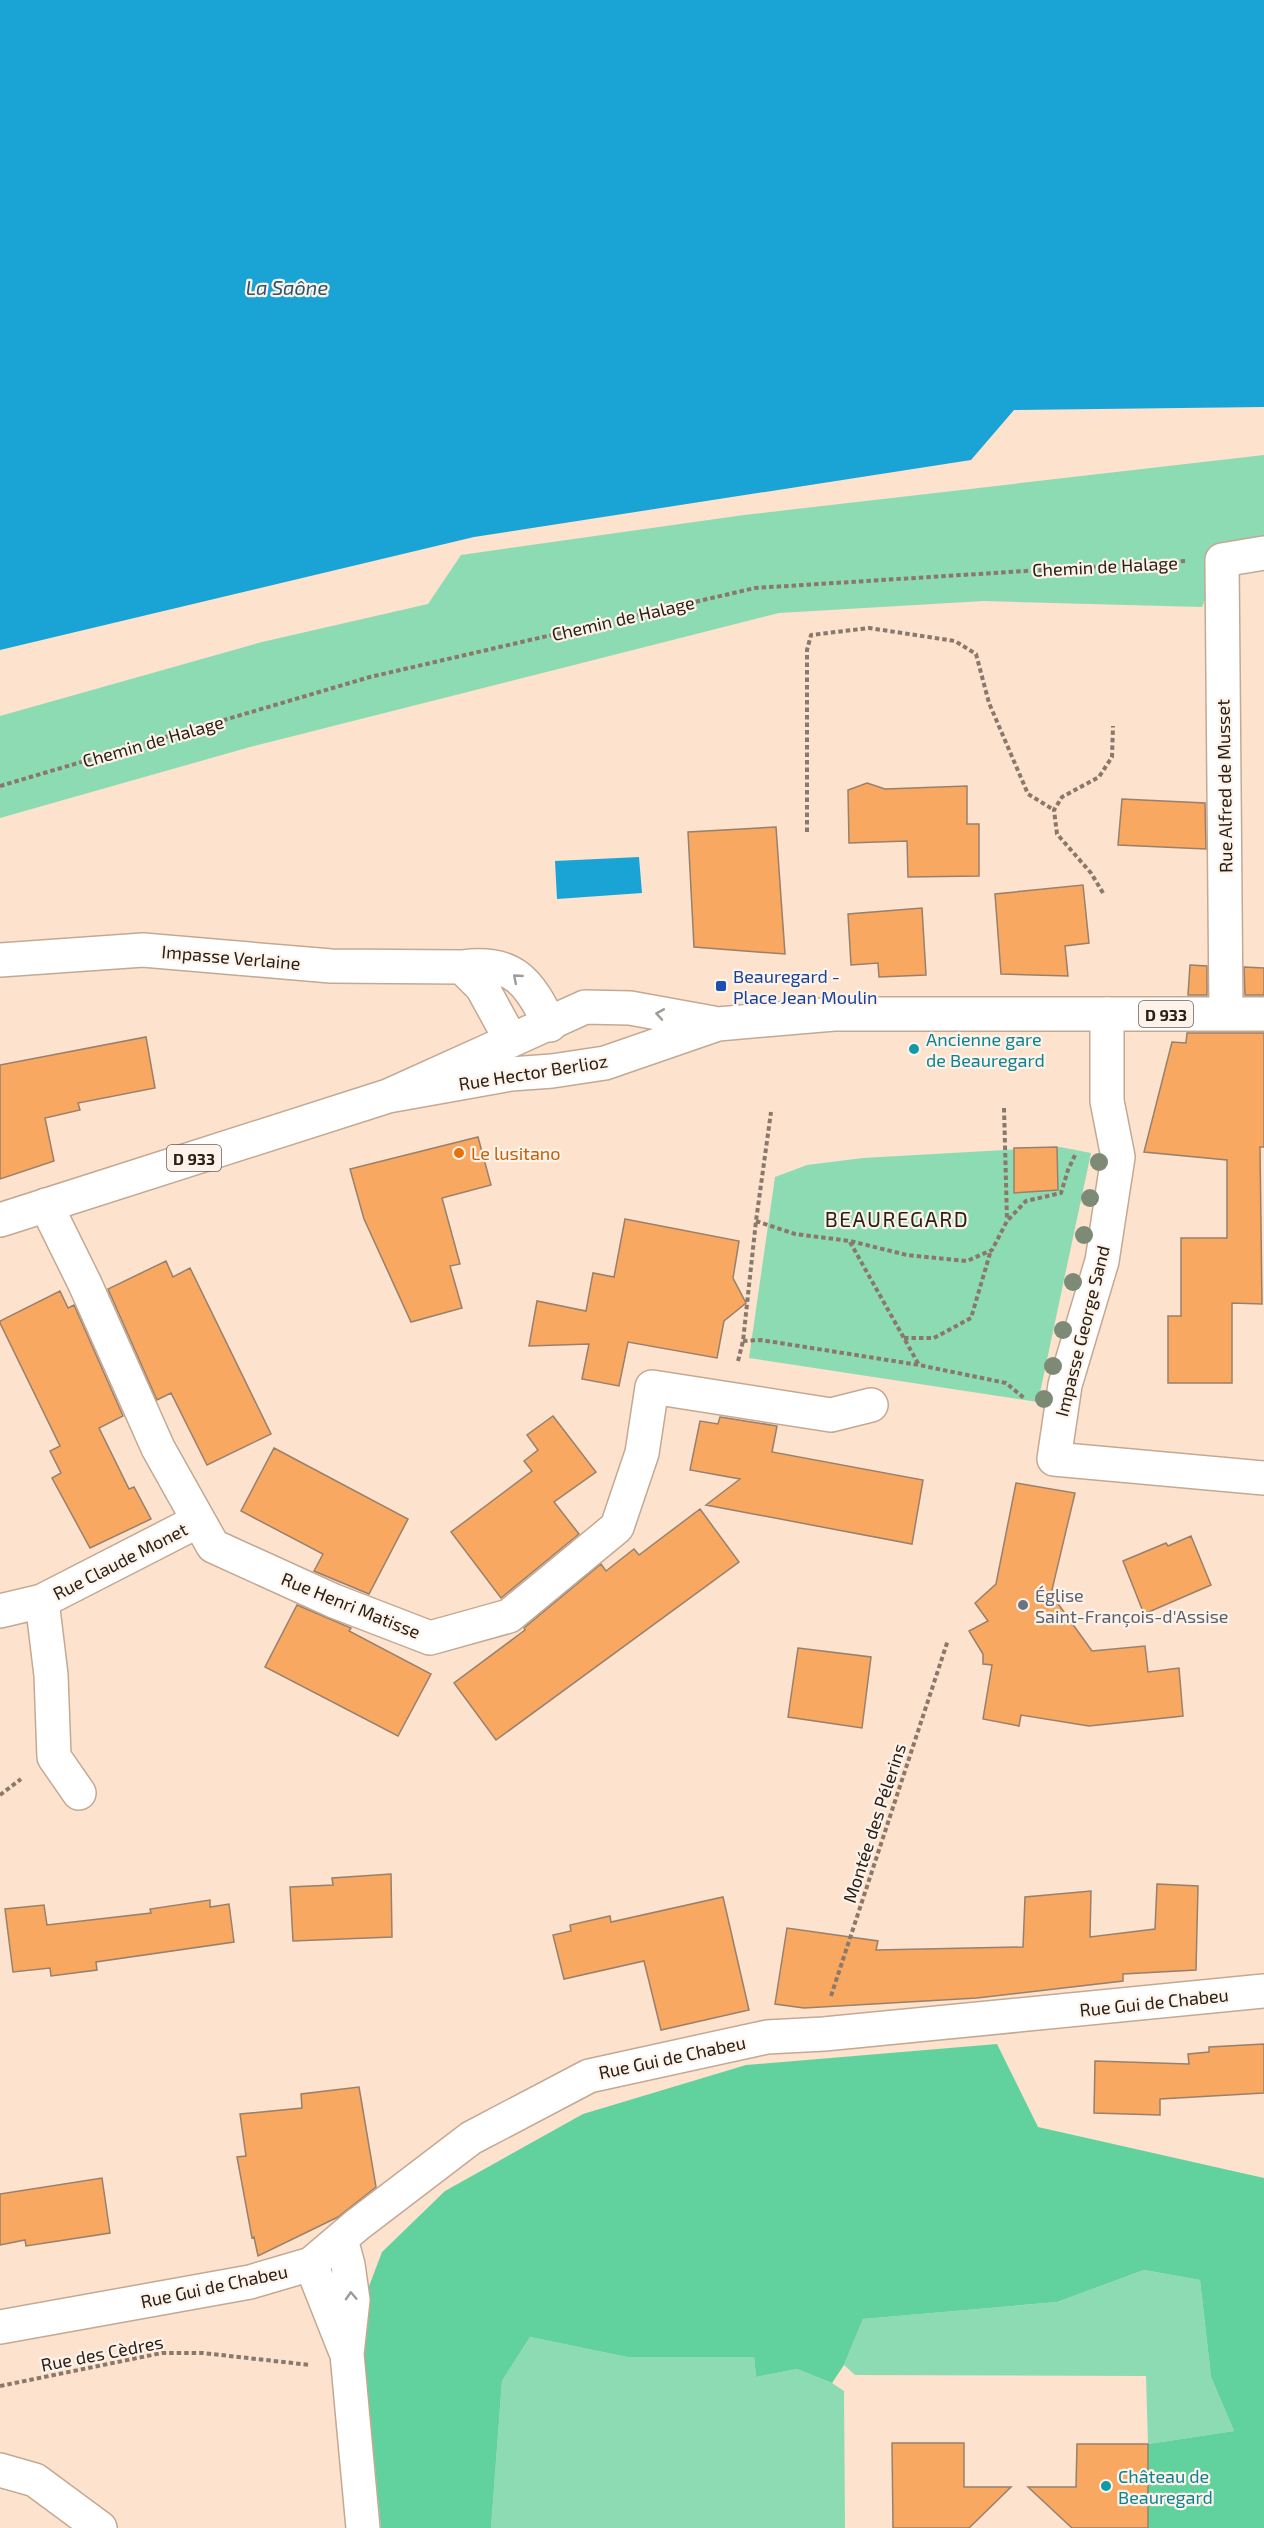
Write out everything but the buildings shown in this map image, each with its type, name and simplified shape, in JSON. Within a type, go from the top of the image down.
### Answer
[{"type":"street","points":[[1222,560],[1264,552]]},
{"type":"street","name":"Rue Alfred de Musset","points":[[1222,560],[1226,1013]]},
{"type":"street","name":"Impasse Verlaine","points":[[0,960],[143,950],[331,966],[462,967],[482,964],[508,970],[535,993],[549,1025],[552,1071]]},
{"type":"street","points":[[462,967],[482,987],[511,1040],[552,1071]]},
{"type":"street","name":"Rue Hector Berlioz","points":[[388,1096],[585,1007],[630,1008],[718,1024]]},
{"type":"street","name":"D 933","points":[[718,1024],[834,1014],[1264,1014]]},
{"type":"street","points":[[1107,1014],[1107,1101]]},
{"type":"street","name":"Rue Hector Berlioz","points":[[388,1096],[511,1074],[605,1063],[718,1024]]},
{"type":"street","name":"D 933","points":[[0,1220],[388,1096]]},
{"type":"street","name":"Impasse George Sand","points":[[1107,1101],[1118,1157],[1116,1174],[1102,1261],[1065,1385],[1054,1459],[1264,1478]]},
{"type":"street","name":"Rue Henri Matisse","points":[[46,1205],[85,1284],[158,1448],[213,1546],[334,1601],[430,1638],[509,1616],[617,1527],[642,1453],[652,1387],[831,1415],[871,1405]]},
{"type":"street","name":"Rue Claude Monet","points":[[0,1611],[42,1601],[198,1521]]},
{"type":"street","name":"Rue Claude Monet","points":[[42,1601],[51,1675],[54,1757],[79,1793]]},
{"type":"street","name":"Rue Gui de Chabeu","points":[[0,2327],[250,2282],[312,2264],[340,2239],[471,2138],[589,2076],[767,2037],[824,2034],[1264,1991]]},
{"type":"street","points":[[332,2360],[353,2300],[348,2265],[340,2239]]},
{"type":"street","points":[[312,2264],[363,2528]]},
{"type":"street","points":[[0,2470],[35,2480],[100,2528]]},
{"type":"path","name":"Chemin de Halage","points":[[0,786],[370,677],[755,588],[1222,560]]},
{"type":"path","points":[[807,832],[807,650],[811,635],[869,628],[955,640],[976,654],[989,703],[1028,794],[1054,810]]},
{"type":"path","points":[[1103,893],[1091,873],[1057,834],[1054,810],[1062,797],[1099,777],[1112,756],[1113,726]]},
{"type":"path","points":[[904,1338],[934,1338],[971,1318],[992,1250],[1007,1221],[1026,1201],[1061,1193],[1068,1170],[1082,1141],[1107,1101]]},
{"type":"path","points":[[1004,1107],[1007,1221]]},
{"type":"path","points":[[728,1399],[743,1341],[771,1112]]},
{"type":"path","points":[[756,1221],[795,1234],[850,1241],[906,1255],[967,1261],[992,1250]]},
{"type":"path","points":[[850,1241],[919,1365]]},
{"type":"path","points":[[743,1341],[761,1340],[919,1365],[1006,1383],[1026,1400]]},
{"type":"path","name":"Montée des Pélerins","points":[[829,2003],[948,1640]]},
{"type":"path","name":"Rue des Cèdres","points":[[0,2386],[162,2352],[332,2360]]},
{"type":"green space","points":[[1264,455],[1264,553],[1222,560],[1202,607],[984,601],[779,613],[250,747],[0,818],[0,716],[262,642],[428,604],[461,555],[744,515]]},
{"type":"green space","points":[[1060,1147],[1091,1153],[1038,1402],[749,1358],[775,1177],[807,1165],[863,1158]]},
{"type":"green space","points":[[997,2044],[1038,2127],[1264,2178],[1264,2528],[1148,2528],[1148,2444],[1234,2431],[1211,2377],[1200,2280],[1144,2270],[1057,2302],[863,2319],[844,2365],[832,2383],[797,2369],[756,2377],[754,2357],[627,2357],[530,2337],[502,2381],[491,2528],[381,2528],[360,2310],[382,2252],[445,2191],[583,2114],[746,2065]]},
{"type":"green space","points":[[1144,2270],[1200,2280],[1211,2377],[1234,2431],[1148,2444],[1146,2376],[855,2375],[844,2365],[863,2319],[1057,2302]]},
{"type":"green space","points":[[530,2337],[627,2357],[754,2357],[756,2377],[797,2369],[832,2383],[844,2391],[845,2528],[491,2528],[502,2381]]},
{"type":"water","name":"La Saône","points":[[0,0],[1264,0],[1264,407],[1014,410],[971,460],[474,537],[0,650]]},
{"type":"water","points":[[639,857],[642,893],[557,899],[555,861]]},
{"type":"place","name":"Beauregard - Place Jean Moulin","points":[[721,986]]},
{"type":"place","name":"Ancienne gare de Beauregard","points":[[914,1049]]},
{"type":"place","name":"Le lusitano","points":[[459,1153]]},
{"type":"place","name":"Église Saint-François-d'Assise","points":[[1023,1605]]},
{"type":"place","name":"Château de Beauregard","points":[[1106,2486]]},
{"type":"district","name":"BEAUREGARD","points":[[897,1218]]}]
